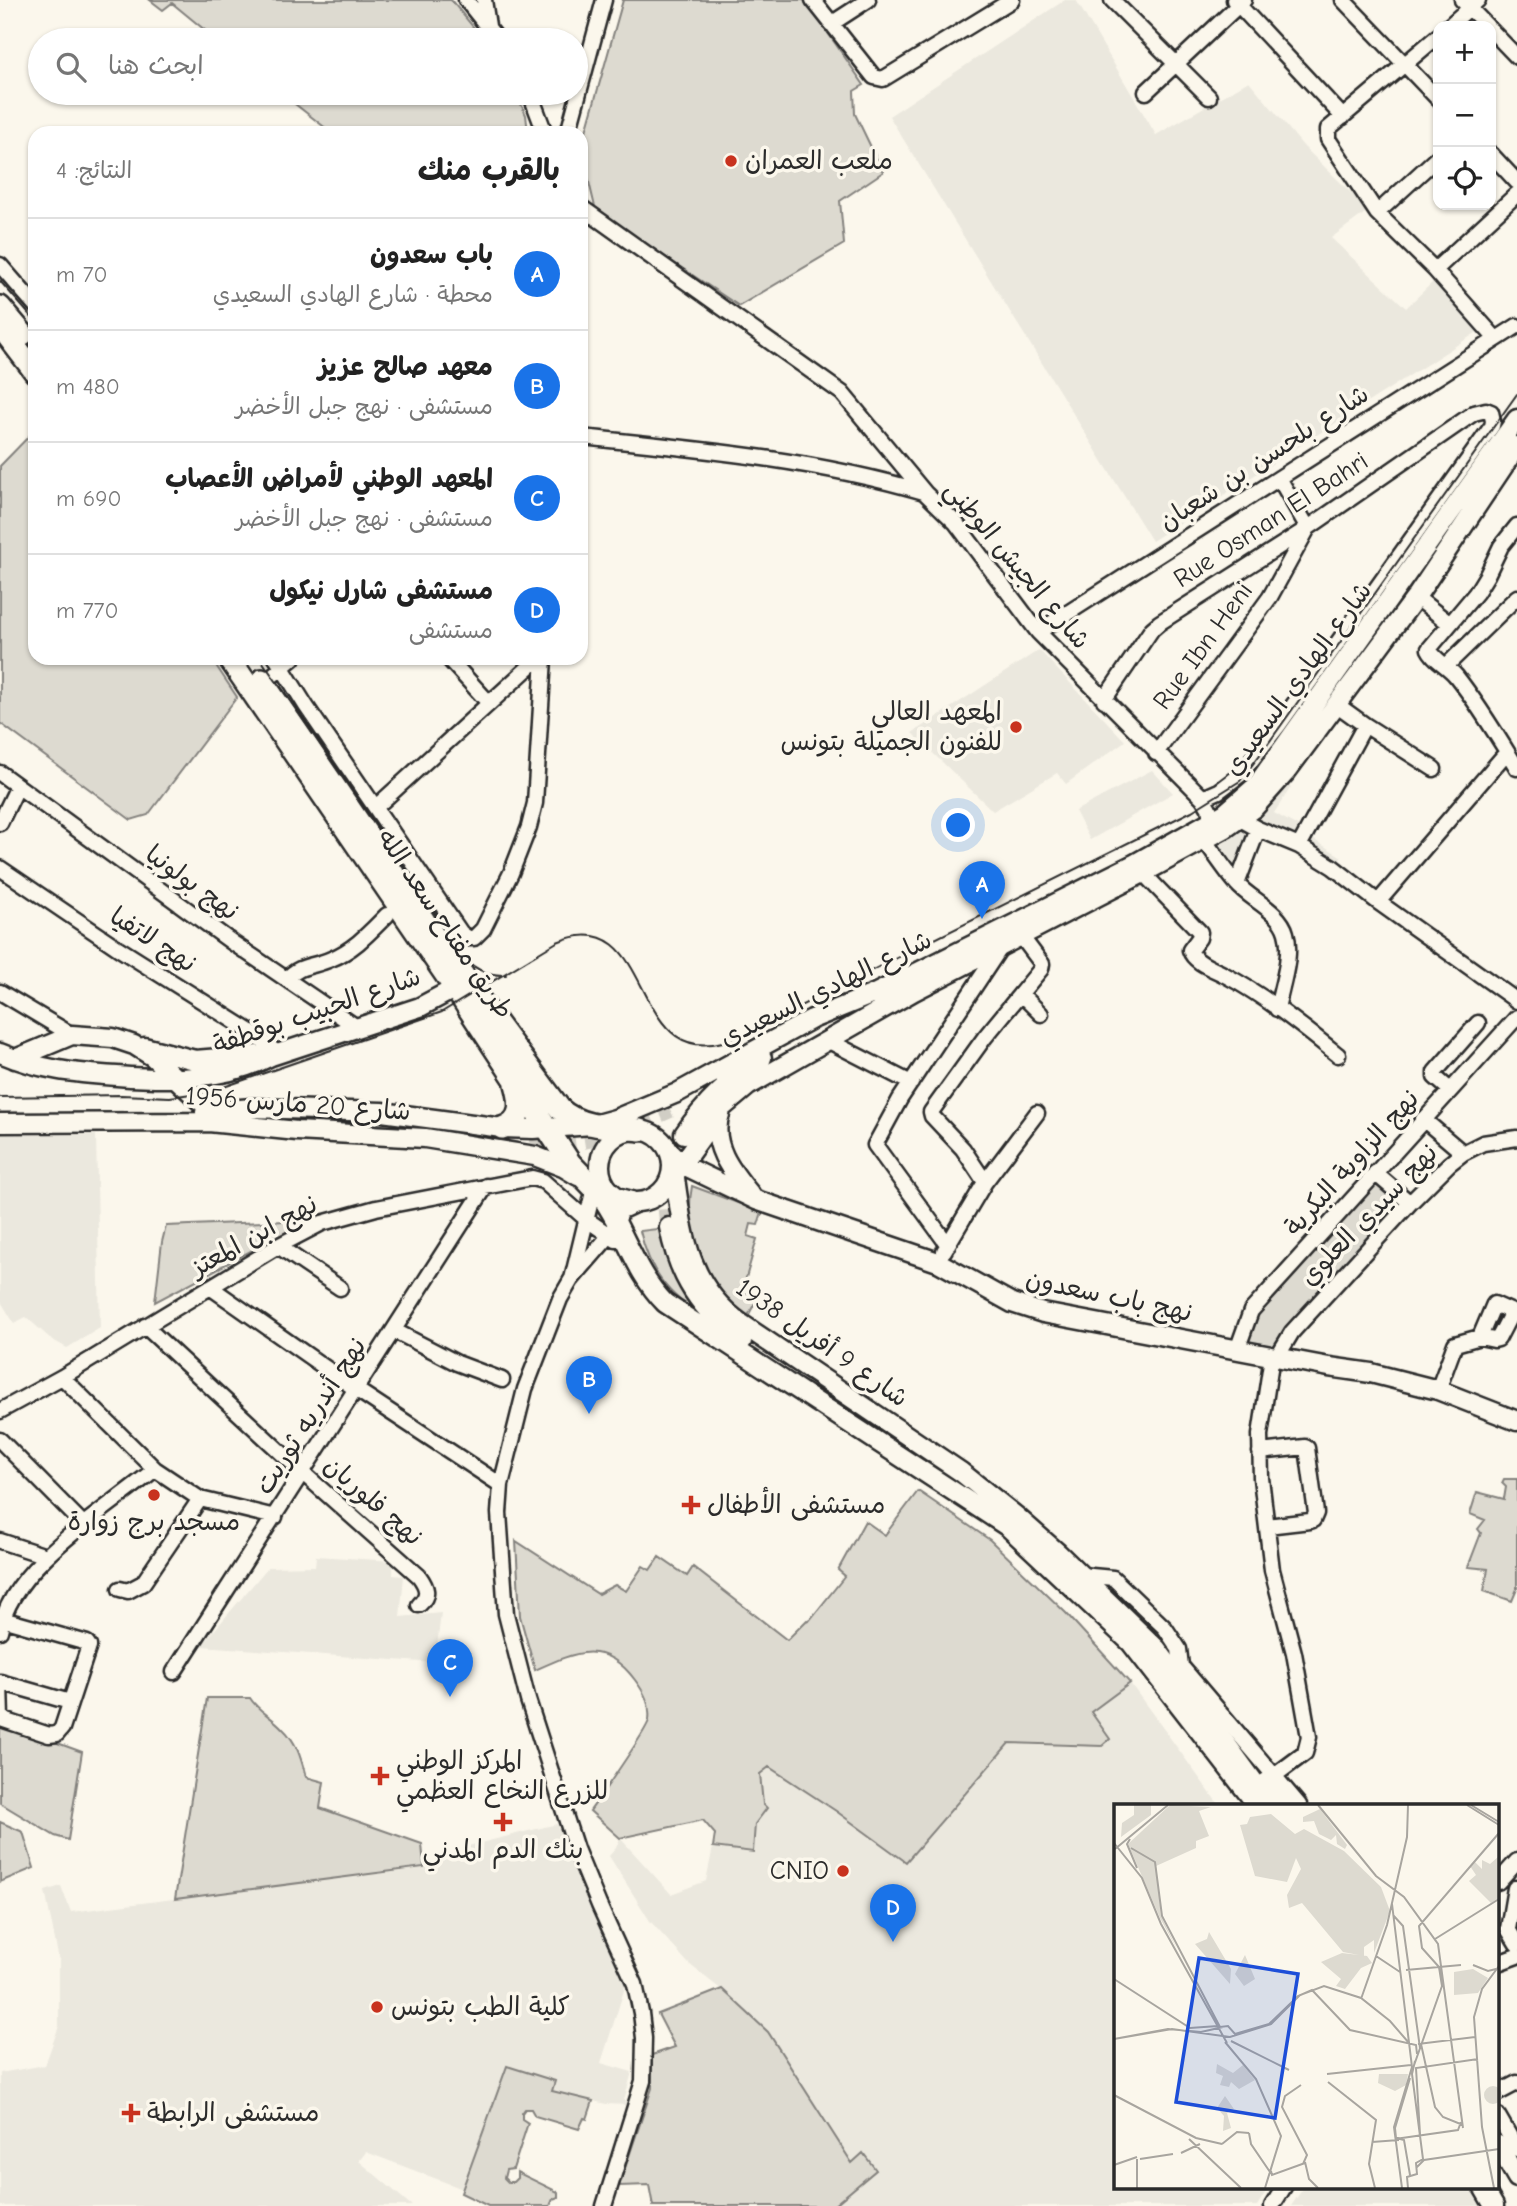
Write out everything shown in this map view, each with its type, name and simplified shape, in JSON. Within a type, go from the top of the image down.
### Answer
[{"type":"highway","points":[[0,307],[28,341]]},
{"type":"highway","points":[[0,326],[28,363]]},
{"type":"highway","name":"طريق مفتاح سعد الله","points":[[236,665],[258,687],[556,1104],[568,1116],[625,1132]]},
{"type":"highway","name":"طريق مفتاح سعد الله","points":[[250,665],[258,687],[514,1077],[539,1135],[597,1186]]},
{"type":"highway","points":[[502,1128],[514,1122],[520,1111],[514,1077]]},
{"type":"highway","points":[[597,1186],[635,1202]]},
{"type":"main road","name":"شارع الهادي السعيدي","points":[[679,1202],[678,1180],[673,1168],[723,1107],[748,1086],[914,991],[1143,873],[1209,832],[1264,776],[1517,419]]},
{"type":"main road","name":"شارع الهادي السعيدي","points":[[593,1125],[646,1107],[704,1079],[812,1019],[876,993],[1134,864],[1240,818],[1271,791],[1416,597],[1517,446]]},
{"type":"main road","name":"شارع الحبيب بوقطفة","points":[[5,1060],[74,1073],[176,1079],[223,1072],[421,1007],[448,992],[453,986],[456,975],[453,958]]},
{"type":"main road","points":[[765,1056],[726,1084],[697,1115],[687,1135],[716,1101],[737,1083],[861,1015],[914,991]]},
{"type":"main road","points":[[670,1109],[876,993]]},
{"type":"main road","points":[[5,1060],[72,1035],[113,1038],[195,1060],[274,1055]]},
{"type":"main road","points":[[134,1045],[153,1057],[200,1101],[252,1108]]},
{"type":"main road","points":[[0,1048],[20,1053],[47,1046]]},
{"type":"main road","points":[[47,1046],[57,1066],[74,1073]]},
{"type":"main road","points":[[223,1072],[215,1078],[212,1091],[216,1102],[225,1106]]},
{"type":"main road","name":"شارع الهادي السعيدي","points":[[625,1132],[646,1107]]},
{"type":"main road","points":[[723,1107],[717,1128],[720,1149],[726,1162],[756,1200]]},
{"type":"main road","name":"شارع 20 مارس 1956","points":[[0,1112],[205,1112],[252,1108],[382,1112],[539,1135]]},
{"type":"main road","name":"شارع 20 مارس 1956","points":[[205,1112],[270,1118],[396,1123],[539,1135],[593,1125]]},
{"type":"main road","name":"شارع 20 مارس 1956","points":[[0,1123],[209,1122],[297,1131],[425,1138],[535,1156],[563,1167],[597,1186]]},
{"type":"main road","points":[[597,1186],[604,1150],[625,1132],[658,1137],[673,1168],[657,1196],[635,1202]]},
{"type":"main road","name":"نهج باب سعدون","points":[[673,1168],[756,1200],[939,1262],[1012,1303],[1044,1312],[1237,1350],[1371,1373],[1438,1390],[1517,1422]]},
{"type":"main road","name":"شارع 9 أفريل 1938","points":[[597,1186],[613,1230],[653,1291],[672,1309],[1012,1521],[1131,1643],[1170,1679],[1285,1804]]},
{"type":"main road","name":"شارع 9 أفريل 1938","points":[[679,1202],[685,1242],[695,1269],[710,1294],[727,1312],[938,1456],[1012,1521],[1081,1575],[1152,1643],[1241,1804]]},
{"type":"main road","name":"شارع 9 أفريل 1938","points":[[672,1226],[675,1256],[687,1281],[704,1307],[724,1328],[762,1356],[1012,1521]]},
{"type":"main road","name":"شارع 9 أفريل 1938","points":[[1170,1679],[1256,1804]]},
{"type":"main road","name":"شارع 9 أفريل 1938","points":[[1170,1679],[1270,1804]]},
{"type":"main road","points":[[1500,2148],[1517,2178]]},
{"type":"main road","points":[[1500,2166],[1517,2196]]},
{"type":"main road","points":[[1484,2188],[1494,2206]]},
{"type":"main road","points":[[1497,2188],[1507,2206]]},
{"type":"street","points":[[466,0],[488,27]]},
{"type":"street","points":[[484,0],[488,27]]},
{"type":"street","points":[[588,59],[604,0]]},
{"type":"street","points":[[813,0],[874,77],[887,78],[1012,0]]},
{"type":"street","points":[[831,24],[868,0]]},
{"type":"street","points":[[1112,0],[1209,97]]},
{"type":"street","points":[[1343,0],[1433,94]]},
{"type":"street","points":[[1146,92],[1239,2],[1343,117]]},
{"type":"street","points":[[1454,21],[1470,3],[1484,21]]},
{"type":"street","points":[[1496,35],[1517,57]]},
{"type":"street","points":[[1433,41],[1328,129],[1328,139],[1377,213],[1435,270],[1496,339]]},
{"type":"street","points":[[534,105],[542,126]]},
{"type":"street","points":[[570,126],[576,105]]},
{"type":"street","points":[[1496,159],[1517,182]]},
{"type":"street","points":[[1377,213],[1433,162]]},
{"type":"street","points":[[1435,270],[1517,194]]},
{"type":"street","points":[[588,212],[842,393],[925,492]]},
{"type":"street","points":[[0,265],[28,296]]},
{"type":"street","name":"شارع بلحسن بن شعبان","points":[[1038,632],[1517,326]]},
{"type":"street","name":"Rue Osman El Bahri","points":[[1104,701],[1155,626],[1308,528],[1474,413],[1486,410],[1491,412],[1492,426],[1279,726],[1240,775],[1219,791],[1203,798]]},
{"type":"street","name":"شارع الجيش الوطني","points":[[588,438],[743,454],[877,478],[925,492],[956,523],[1038,632],[1203,798],[1209,832],[1237,884],[1282,925],[1287,935],[1285,968],[1277,1009]]},
{"type":"street","points":[[1279,478],[1308,528]]},
{"type":"street","points":[[1517,526],[1501,547],[1476,593],[1429,649],[1462,685],[1517,768]]},
{"type":"street","name":"Rue Ibn Heni","points":[[1156,753],[1270,597],[1308,528]]},
{"type":"street","points":[[1416,597],[1450,624]]},
{"type":"street","points":[[1446,666],[1517,597]]},
{"type":"street","points":[[258,687],[280,665]]},
{"type":"street","points":[[286,665],[306,706],[460,933],[468,938],[479,934],[522,848],[535,803],[542,665]]},
{"type":"street","points":[[454,665],[489,703]]},
{"type":"street","points":[[376,807],[534,665]]},
{"type":"street","points":[[1336,704],[1434,769]]},
{"type":"street","points":[[1299,846],[1365,725]]},
{"type":"street","points":[[1378,902],[1507,752]]},
{"type":"street","name":"نهج بولونيا","points":[[0,773],[233,943],[358,1028]]},
{"type":"street","points":[[0,823],[18,786]]},
{"type":"street","points":[[1240,818],[1258,829],[1299,846],[1333,867],[1517,1001]]},
{"type":"street","points":[[1237,884],[1258,829]]},
{"type":"street","name":"نهج لاتفيا","points":[[0,868],[118,948],[256,1035],[274,1055]]},
{"type":"street","points":[[1143,873],[1200,932],[1190,950],[1195,958],[1244,985],[1338,1055]]},
{"type":"street","points":[[287,979],[301,967],[331,960],[353,947],[387,915]]},
{"type":"street","points":[[985,1182],[931,1112],[985,1037],[1041,969],[1042,964],[1021,936]]},
{"type":"street","points":[[948,1245],[875,1145],[911,1083],[1001,946]]},
{"type":"street","points":[[0,992],[72,1035]]},
{"type":"street","points":[[1021,995],[1041,1014]]},
{"type":"street","name":"نهج الزاوية البكرية","points":[[1237,1350],[1251,1311],[1517,1017]]},
{"type":"street","points":[[1450,1090],[1435,1077],[1435,1072],[1478,1023]]},
{"type":"street","points":[[828,1040],[911,1083]]},
{"type":"street","points":[[939,1262],[985,1182],[1037,1113]]},
{"type":"street","points":[[1423,1119],[1463,1153]]},
{"type":"street","name":"نهج سيدي العلوي","points":[[1274,1357],[1292,1332],[1410,1203],[1463,1153],[1483,1143],[1517,1138]]},
{"type":"street","points":[[1375,1173],[1410,1203]]},
{"type":"street","name":"نهج ابن المعتز","points":[[0,1411],[62,1377],[278,1246],[335,1218],[527,1179],[540,1180],[586,1219],[613,1230]]},
{"type":"street","name":"نهج أندريه ثوريت","points":[[174,1672],[486,1186]]},
{"type":"street","points":[[571,1280],[597,1186]]},
{"type":"street","points":[[604,2206],[643,2081],[644,2038],[635,1984],[598,1905],[576,1849],[517,1658],[506,1614],[502,1583],[499,1513],[501,1485],[525,1389],[560,1299],[571,1280],[613,1230],[625,1209],[635,1202]]},
{"type":"street","points":[[278,1246],[340,1288]]},
{"type":"street","points":[[210,1287],[357,1390],[501,1485]]},
{"type":"street","points":[[1438,1390],[1454,1346],[1480,1337],[1497,1340],[1511,1312],[1494,1304]]},
{"type":"street","name":"نهج فلوريان","points":[[145,1326],[419,1576],[427,1589],[427,1595],[419,1605]]},
{"type":"street","points":[[395,1331],[457,1363],[502,1380]]},
{"type":"street","points":[[1274,1357],[1263,1408],[1260,1452],[1272,1570],[1294,1653],[1309,1737],[1305,1753],[1275,1776]]},
{"type":"street","points":[[62,1377],[155,1469],[200,1499],[275,1517]]},
{"type":"street","points":[[0,1440],[84,1525]]},
{"type":"street","points":[[1260,1452],[1307,1448],[1316,1513],[1310,1521],[1267,1526]]},
{"type":"street","points":[[70,1702],[0,1683],[1,1719],[49,1735],[57,1734],[62,1728],[89,1651],[89,1644],[1,1625],[17,1592],[46,1556],[155,1469]]},
{"type":"street","points":[[120,1589],[128,1591],[143,1583],[200,1499]]},
{"type":"street","points":[[0,1541],[46,1556]]},
{"type":"street","points":[[1081,1575],[1113,1578],[1165,1628],[1180,1649],[1181,1666],[1298,1804]]},
{"type":"street","points":[[1500,1879],[1517,1861]]},
{"type":"street","points":[[1500,1881],[1516,1889],[1508,1929],[1517,1944]]},
{"type":"street","points":[[1500,1962],[1517,1956]]},
{"type":"street","points":[[1500,2093],[1517,2082]]},
{"type":"street","points":[[1500,2119],[1517,2149]]},
{"type":"street","points":[[1272,2206],[1283,2188]]},
{"type":"shaded area","points":[[150,0],[451,0],[474,28],[202,28],[172,3],[163,10]]},
{"type":"shaded area","name":"ملعب العمران","points":[[623,0],[805,0],[864,85],[854,91],[855,114],[883,172],[840,201],[844,244],[739,306],[596,211],[588,178],[587,126]]},
{"type":"shaded area","points":[[1065,0],[1076,0],[1156,135],[1249,81],[1304,147],[1369,210],[1331,238],[1406,308],[1436,279],[1482,329],[1152,541],[889,116]]},
{"type":"shaded area","points":[[296,105],[521,105],[527,126],[323,126]]},
{"type":"shaded area","points":[[28,437],[28,665],[216,665],[237,697],[148,815],[131,820],[0,723],[0,466]]},
{"type":"shaded area","name":"المعهد العالي للفنون الجميلة بتونس","points":[[1039,650],[1125,741],[1066,784],[1057,773],[993,811],[912,733]]},
{"type":"shaded area","points":[[1152,770],[1173,793],[1090,840],[1075,811]]},
{"type":"shaded area","points":[[1288,785],[1291,787],[1274,813],[1303,829],[1336,786],[1311,838],[1342,857],[1336,864],[1264,837],[1257,837],[1237,880],[1211,852],[1254,822]]},
{"type":"shaded area","points":[[0,1135],[96,1135],[100,1328],[67,1348],[51,1339],[26,1317],[14,1323],[0,1300]]},
{"type":"shaded area","points":[[1374,1177],[1407,1204],[1272,1352],[1239,1346],[1252,1314]]},
{"type":"shaded area","points":[[692,1186],[762,1212],[758,1225],[751,1224],[748,1236],[757,1239],[742,1292],[758,1297],[747,1318],[721,1291],[702,1259],[691,1224]]},
{"type":"shaded area","points":[[309,1220],[155,1302],[166,1226]]},
{"type":"shaded area","points":[[665,1228],[713,1324],[675,1296],[650,1262],[640,1231]]},
{"type":"shaded area","points":[[1504,1479],[1517,1479],[1517,1589],[1512,1601],[1484,1591],[1488,1569],[1468,1567],[1481,1533],[1478,1529],[1485,1520],[1470,1514],[1477,1492],[1504,1499]]},
{"type":"shaded area","points":[[918,1491],[990,1540],[1066,1613],[1130,1683],[1091,1712],[1110,1739],[1102,1746],[1009,1743],[906,1862],[769,1767],[760,1774],[763,1804],[767,1808],[755,1824],[753,1852],[713,1847],[715,1834],[703,1820],[620,1838],[590,1811],[647,1726],[648,1703],[623,1667],[612,1658],[600,1654],[576,1654],[535,1670],[520,1616],[516,1541],[598,1594],[615,1585],[626,1591],[643,1566],[650,1570],[659,1557],[687,1576],[693,1567],[787,1640],[809,1621],[845,1576],[838,1570],[865,1521],[885,1535]]},
{"type":"shaded area","points":[[316,1556],[393,1561],[393,1575],[404,1576],[400,1617],[441,1613],[435,1663],[201,1646],[268,1567],[315,1566]]},
{"type":"shaded area","points":[[1130,1683],[1218,1804],[1114,1804],[1114,2188],[1268,2188],[1257,2206],[833,2206],[839,2201],[852,2163],[768,2032],[738,2003],[689,1964],[650,1921],[609,1856],[620,1838],[671,1894],[706,1881],[713,1847],[753,1852],[755,1824],[763,1804],[760,1774],[768,1767],[836,1811],[906,1862],[1009,1743],[1102,1746],[1110,1738],[1091,1712]]},
{"type":"shaded area","points":[[207,1698],[250,1698],[287,1733],[295,1745],[306,1777],[324,1782],[320,1808],[422,1844],[424,1867],[175,1899]]},
{"type":"shaded area","points":[[0,1722],[82,1752],[68,1840],[55,1836],[0,1803]]},
{"type":"shaded area","points":[[0,1822],[23,1832],[34,1868],[0,1882]]},
{"type":"shaded area","name":"كلية الطب بتونس","points":[[557,1824],[626,1984],[601,2063],[632,2072],[624,2100],[628,2105],[606,2104],[552,2091],[555,2081],[507,2066],[463,2189],[366,2152],[359,2161],[412,2206],[0,2206],[0,2073],[45,2065],[59,2026],[59,1960],[45,1891],[61,1886],[71,1912],[424,1867],[463,1852],[468,1846]]},
{"type":"shaded area","points":[[722,1989],[768,2032],[852,2163],[863,2153],[876,2170],[833,2206],[653,2206],[649,2185],[619,2186],[652,2088],[652,2055],[675,2047],[658,2014]]},
{"type":"shaded area","points":[[507,2066],[555,2081],[552,2091],[593,2101],[587,2119],[584,2118],[579,2129],[535,2116],[531,2109],[525,2109],[522,2113],[522,2119],[528,2123],[513,2169],[506,2170],[504,2178],[513,2182],[517,2178],[517,2172],[558,2192],[558,2197],[553,2199],[550,2206],[488,2206],[461,2193]]},
{"type":"shaded area","points":[[1303,2188],[1474,2188],[1485,2206],[1291,2206]]},
{"type":"tunnel","points":[[530,1140],[551,1142],[603,1136],[670,1109]]},
{"type":"tunnel","points":[[669,1227],[667,1179],[673,1156],[684,1134]]},
{"type":"tram line","points":[[0,281],[28,313]]},
{"type":"tram line","points":[[0,1097],[170,1097],[212,1091],[442,1012],[557,942],[591,936],[614,946],[631,966],[659,1018],[678,1037],[704,1045],[742,1035],[1192,811],[1240,781],[1517,394]]},
{"type":"tram line","points":[[265,665],[367,812],[458,952],[479,970],[506,975]]},
{"type":"place","name":"ملعب العمران","points":[[731,161]]},
{"type":"place","name":"المعهد العالي للفنون الجميلة بتونس","points":[[1016,727]]},
{"type":"place","name":"باب سعدون","points":[[982,919]]},
{"type":"place","name":"معهد صالح عزيز","points":[[589,1414]]},
{"type":"place","name":"مسجد برج زوارة","points":[[154,1495]]},
{"type":"place","name":"مستشفى الأطفال","points":[[691,1505]]},
{"type":"place","name":"المعهد الوطني لأمراض الأعصاب","points":[[450,1697]]},
{"type":"place","name":"المركز الوطني للزرع النخاع العظمي","points":[[380,1776]]},
{"type":"place","name":"بنك الدم المدني","points":[[503,1822]]},
{"type":"place","name":"CNIO","points":[[843,1871]]},
{"type":"place","name":"مستشفى شارل نيكول","points":[[893,1942]]},
{"type":"place","name":"كلية الطب بتونس","points":[[377,2007]]},
{"type":"place","name":"مستشفى الرابطة","points":[[131,2113]]}]
